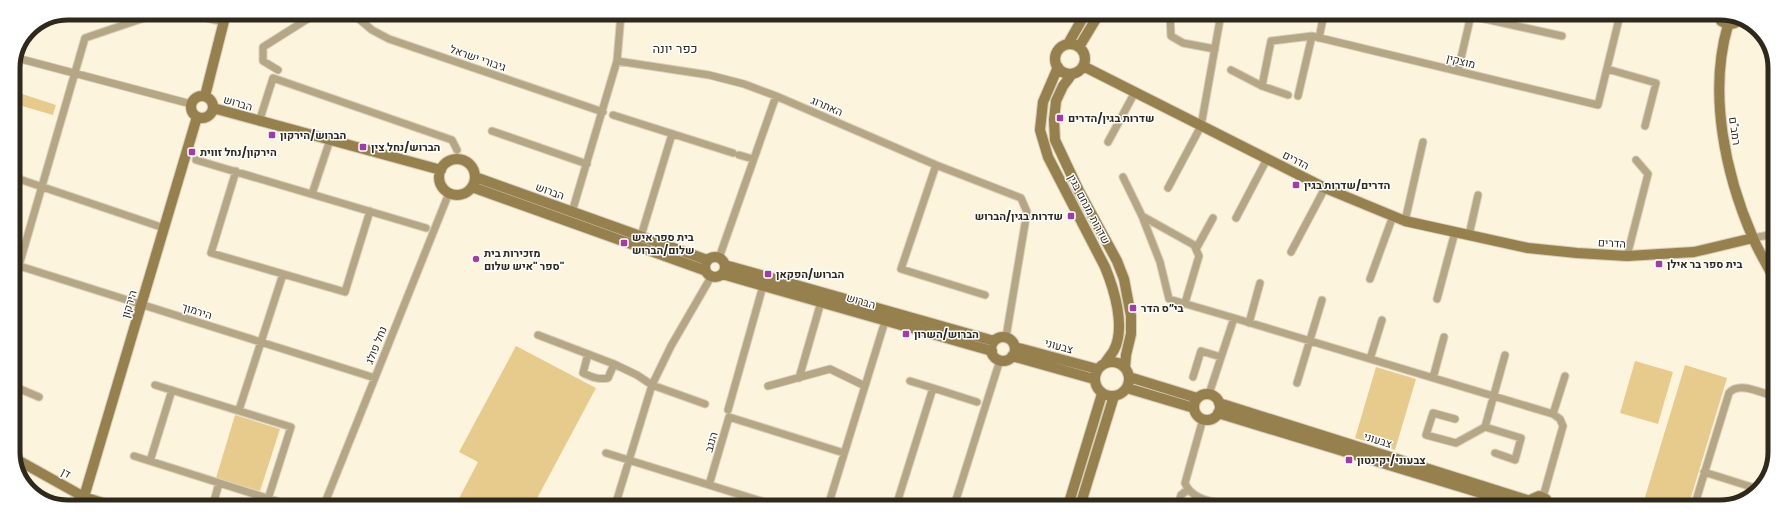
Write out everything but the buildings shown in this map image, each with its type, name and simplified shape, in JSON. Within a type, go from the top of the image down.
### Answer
[{"type":"street","points":[[20,252],[85,38],[138,20]]},
{"type":"street","points":[[206,96],[225,20]]},
{"type":"street","points":[[278,70],[263,61],[263,47],[306,20]]},
{"type":"street","name":"גיבורי ישראל","points":[[360,20],[372,30],[389,39],[603,112]]},
{"type":"street","points":[[572,212],[617,61],[620,20]]},
{"type":"street","points":[[1068,44],[1079,47],[1085,56],[1083,66],[1077,72],[1072,74],[1066,73],[1058,67],[1055,60],[1057,51],[1068,44],[1082,20]]},
{"type":"street","points":[[1079,47],[1095,20]]},
{"type":"street","points":[[1171,20],[1172,36],[1183,43],[1215,49]]},
{"type":"street","points":[[1168,188],[1201,126],[1220,20]]},
{"type":"street","points":[[1298,96],[1322,20]]},
{"type":"street","points":[[1458,71],[1468,20]]},
{"type":"street","points":[[1491,20],[1562,36]]},
{"type":"street","points":[[1619,20],[1607,69],[1656,83],[1645,126]]},
{"type":"street","points":[[1721,20],[1728,25],[1736,23]]},
{"type":"street","name":"רמב\"ם","points":[[1728,25],[1719,64],[1719,99],[1723,141],[1735,188],[1753,238],[1768,267]]},
{"type":"street","points":[[1262,86],[1272,41],[1316,37]]},
{"type":"street","name":"מוצקין","points":[[1316,37],[1598,105],[1607,69]]},
{"type":"street","points":[[21,59],[191,104]]},
{"type":"street","name":"האתרוג","points":[[617,61],[709,75],[744,84],[776,96],[936,165],[1021,198],[1027,212],[1006,337]]},
{"type":"street","name":"הדרים","points":[[1083,66],[1325,188],[1405,221],[1528,248],[1577,254],[1627,256],[1694,252],[1753,238]]},
{"type":"street","name":"שדרות מנחם בגין","points":[[1058,67],[1043,102],[1040,130],[1048,157],[1105,267],[1112,285],[1119,317],[1118,333],[1115,348],[1101,366]]},
{"type":"street","points":[[1232,70],[1262,86],[1288,95]]},
{"type":"street","name":"שדרות מנחם בגין","points":[[1072,74],[1063,86],[1056,101],[1054,120],[1055,140],[1117,261],[1124,278],[1131,316],[1131,334],[1126,355],[1127,373]]},
{"type":"street","points":[[259,122],[273,78],[452,140],[457,150]]},
{"type":"street","points":[[1108,142],[1135,92]]},
{"type":"street","points":[[198,96],[206,96],[212,101],[213,108],[207,117],[197,117],[192,112],[191,104],[198,96]]},
{"type":"street","points":[[707,269],[717,278],[722,266],[753,160],[776,96]]},
{"type":"street","name":"הברוש","points":[[213,108],[259,122],[441,170]]},
{"type":"street","points":[[613,115],[753,160]]},
{"type":"street","name":"הירקון","points":[[84,497],[197,117]]},
{"type":"street","points":[[492,131],[587,164]]},
{"type":"street","points":[[641,236],[672,134]]},
{"type":"street","points":[[312,194],[330,140]]},
{"type":"street","points":[[1405,221],[1423,142]]},
{"type":"street","points":[[1236,218],[1267,159]]},
{"type":"street","points":[[196,160],[426,228]]},
{"type":"street","points":[[461,160],[471,166],[475,176],[472,187],[464,194],[454,195],[449,193],[443,188],[440,181],[441,170],[449,162],[461,160]]},
{"type":"street","points":[[1627,256],[1648,174],[1636,160]]},
{"type":"street","points":[[936,165],[901,269],[985,295]]},
{"type":"street","points":[[236,171],[211,253],[345,292],[370,211]]},
{"type":"street","name":"הברוש","points":[[475,176],[641,236],[707,269]]},
{"type":"street","points":[[1123,177],[1142,216],[1160,262],[1169,299],[1553,414],[1560,419],[1563,426],[1542,497]]},
{"type":"street","points":[[20,179],[164,228]]},
{"type":"street","name":"הברוש","points":[[472,187],[707,269]]},
{"type":"street","points":[[1291,252],[1325,188]]},
{"type":"street","name":"נחל פולג","points":[[326,500],[449,193]]},
{"type":"street","points":[[1469,235],[1478,195]]},
{"type":"street","points":[[1142,216],[1194,244],[1199,256],[1185,303]]},
{"type":"street","points":[[1370,279],[1392,216]]},
{"type":"street","points":[[1196,249],[1213,218]]},
{"type":"street","points":[[1437,299],[1455,232]]},
{"type":"street","points":[[1753,238],[1768,235]]},
{"type":"street","points":[[617,500],[652,385],[713,257],[722,266]]},
{"type":"street","name":"הירמוך","points":[[20,266],[375,378]]},
{"type":"street","name":"הברוש","points":[[722,266],[763,286],[821,302],[887,316]]},
{"type":"street","name":"הברוש","points":[[722,266],[887,316],[993,346]]},
{"type":"street","points":[[239,410],[283,274]]},
{"type":"street","points":[[1249,323],[1260,283]]},
{"type":"street","points":[[728,410],[763,286]]},
{"type":"street","points":[[1297,383],[1322,300]]},
{"type":"street","points":[[799,378],[821,302]]},
{"type":"street","points":[[830,500],[887,316]]},
{"type":"street","points":[[1209,394],[1234,318]]},
{"type":"street","points":[[1370,359],[1382,320]]},
{"type":"street","points":[[538,335],[614,364],[637,375],[652,385],[705,404]]},
{"type":"street","points":[[1000,337],[1006,337],[1013,342],[1014,352],[1006,360],[1000,360],[994,356],[993,346],[1000,337]]},
{"type":"street","points":[[1433,378],[1444,337]]},
{"type":"street","points":[[1193,377],[1201,351],[1221,358]]},
{"type":"street","name":"צבעוני","points":[[1014,352],[1101,366]]},
{"type":"street","name":"צבעוני","points":[[1014,352],[1094,379]]},
{"type":"street","points":[[588,354],[583,373],[599,380],[608,378],[614,364]]},
{"type":"street","points":[[1455,420],[1433,413],[1426,435],[1456,443],[1485,427],[1505,355]]},
{"type":"street","points":[[956,500],[1000,360]]},
{"type":"street","points":[[1127,373],[1127,388],[1119,395],[1114,396],[1102,394],[1098,390],[1094,379],[1101,366],[1116,362],[1127,373],[1195,403]]},
{"type":"street","points":[[768,386],[830,369],[866,386]]},
{"type":"street","points":[[1553,414],[1565,376]]},
{"type":"street","points":[[910,381],[977,402]]},
{"type":"street","points":[[155,385],[291,427],[268,498]]},
{"type":"street","points":[[898,500],[933,388]]},
{"type":"street","points":[[1127,388],[1195,403]]},
{"type":"street","points":[[1696,500],[1728,396],[1735,388],[1744,388],[1768,394]]},
{"type":"street","points":[[20,389],[39,397]]},
{"type":"street","points":[[150,461],[172,390]]},
{"type":"street","points":[[1070,500],[1102,394]]},
{"type":"street","points":[[1205,394],[1209,394],[1215,397],[1219,408],[1212,419],[1203,419],[1197,415],[1195,403],[1205,394]]},
{"type":"street","points":[[1082,500],[1114,396]]},
{"type":"street","name":"צבעוני","points":[[1219,408],[1513,500]]},
{"type":"street","name":"הנגב","points":[[709,485],[730,417],[844,453]]},
{"type":"street","points":[[1203,419],[1185,483],[1187,490],[1192,495],[1209,500]]},
{"type":"street","points":[[1485,427],[1521,438],[1514,460],[1495,453]]},
{"type":"street","points":[[606,453],[709,485],[747,500]]},
{"type":"street","points":[[134,456],[274,500]]},
{"type":"street","name":"דן","points":[[21,462],[84,497],[93,500]]},
{"type":"street","points":[[1704,472],[1752,487]]},
{"type":"street","points":[[214,500],[219,483]]},
{"type":"street","points":[[1180,500],[1181,495],[1187,490]]},
{"type":"street","points":[[1533,500],[1536,496],[1542,497],[1546,500]]},
{"type":"shaded area","points":[[20,93],[56,105],[53,115],[22,106],[20,112]]},
{"type":"shaded area","points":[[516,346],[596,388],[536,500],[458,500],[478,462],[459,452]]},
{"type":"shaded area","points":[[1635,361],[1673,372],[1658,424],[1620,413]]},
{"type":"shaded area","points":[[1685,365],[1727,378],[1690,500],[1644,500]]},
{"type":"shaded area","points":[[1376,367],[1416,379],[1395,450],[1355,438]]},
{"type":"shaded area","points":[[235,415],[280,429],[260,491],[216,478]]},
{"type":"place","name":"שדרות בגין/הדרים","points":[[1060,118]]},
{"type":"place","name":"הברוש/הירקון","points":[[272,135]]},
{"type":"place","name":"הברוש/נחל צין","points":[[363,147]]},
{"type":"place","name":"הירקון/נחל זווית","points":[[192,152]]},
{"type":"place","name":"הדרים/שדרות בגין","points":[[1296,185]]},
{"type":"place","name":"שדרות בגין/הברוש","points":[[1071,216]]},
{"type":"place","name":"בית ספר איש שלום/הברוש","points":[[624,243]]},
{"type":"place","name":"מזכירות בית ספר \"איש שלום\"","points":[[476,259]]},
{"type":"place","name":"בית ספר בר אילן","points":[[1659,264]]},
{"type":"place","name":"הברוש/הפקאן","points":[[768,274]]},
{"type":"place","name":"בי״ס הדר","points":[[1133,308]]},
{"type":"place","name":"הברוש/השרון","points":[[906,334]]},
{"type":"place","name":"צבעוני/יקינטון","points":[[1349,460]]},
{"type":"district","name":"כפר יונה","points":[[675,48]]}]
